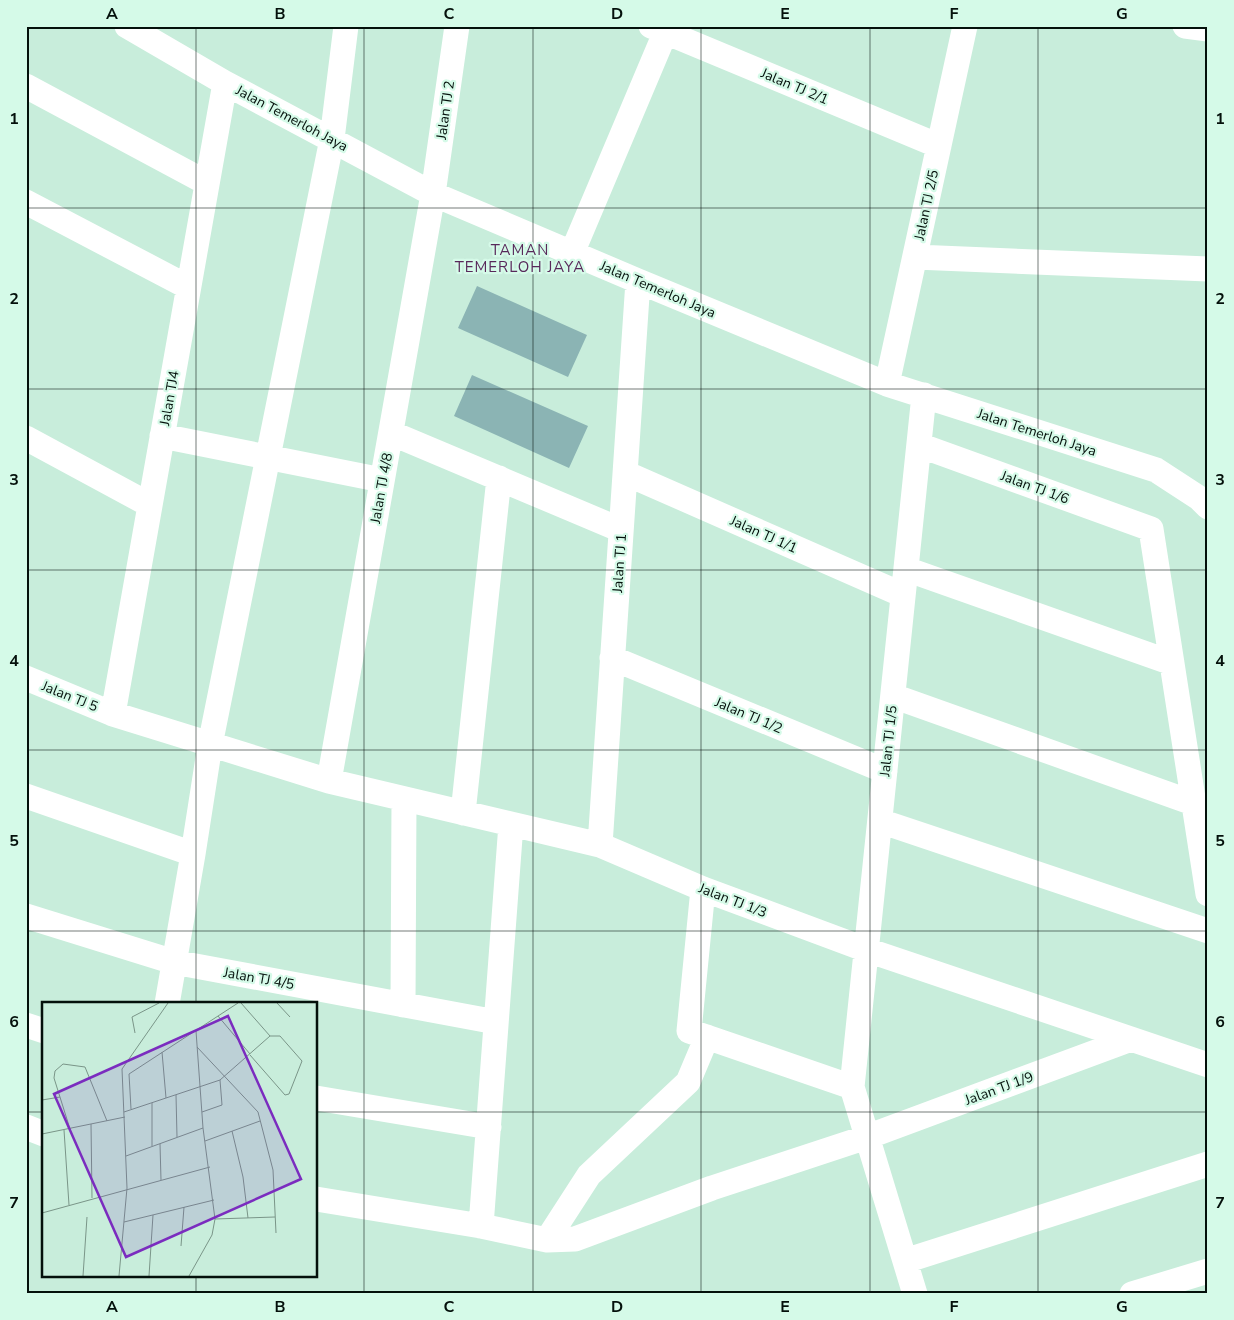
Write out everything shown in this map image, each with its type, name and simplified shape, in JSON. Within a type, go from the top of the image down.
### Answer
[{"type":"street","name":"Jalan Temerloh Jaya","points":[[127,26],[225,83],[433,194],[887,384],[1156,470],[1200,498],[1208,507]]},
{"type":"street","points":[[167,1002],[194,854],[210,744],[332,139],[346,26]]},
{"type":"street","name":"Jalan TJ 2","points":[[433,194],[457,26]]},
{"type":"street","name":"Jalan TJ 2/5","points":[[887,384],[965,26]]},
{"type":"street","points":[[572,253],[661,28]]},
{"type":"street","name":"Jalan TJ 2/1","points":[[661,28],[939,146]]},
{"type":"street","name":"Jalan TJ4","points":[[113,714],[225,83]]},
{"type":"street","points":[[26,86],[207,183]]},
{"type":"street","name":"Jalan TJ 4/8","points":[[329,781],[433,194]]},
{"type":"street","points":[[26,202],[188,288]]},
{"type":"street","points":[[915,257],[1208,270]]},
{"type":"street","name":"Jalan TJ 1","points":[[600,845],[638,281]]},
{"type":"street","name":"Jalan TJ 1/5","points":[[852,1087],[924,396]]},
{"type":"street","points":[[391,433],[621,530]]},
{"type":"street","points":[[162,436],[382,480]]},
{"type":"street","points":[[26,438],[150,504]]},
{"type":"street","name":"Jalan TJ 1/6","points":[[919,445],[1151,529],[1172,663]]},
{"type":"street","name":"Jalan TJ 1/1","points":[[625,474],[904,595]]},
{"type":"street","points":[[463,813],[499,478]]},
{"type":"street","points":[[906,569],[1172,663],[1208,894]]},
{"type":"street","name":"Jalan TJ 1/2","points":[[612,658],[885,772]]},
{"type":"street","name":"Jalan TJ 5","points":[[26,678],[113,714],[329,781]]},
{"type":"street","points":[[893,696],[1193,802]]},
{"type":"street","name":"Jalan TJ 1/3","points":[[329,781],[600,845],[702,888],[867,950],[1208,1065]]},
{"type":"street","points":[[26,796],[194,854]]},
{"type":"street","points":[[403,1005],[404,798]]},
{"type":"street","points":[[880,821],[1208,931]]},
{"type":"street","points":[[481,1226],[511,824]]},
{"type":"street","points":[[702,888],[689,1031],[852,1087],[915,1294]]},
{"type":"street","name":"Jalan TJ 4/5","points":[[26,916],[174,962],[496,1022]]},
{"type":"street","points":[[26,1025],[42,1030]]},
{"type":"street","points":[[547,1240],[589,1175],[688,1082],[707,1037]]},
{"type":"street","name":"Jalan TJ 1/9","points":[[318,1199],[481,1226],[547,1240],[575,1239],[712,1188],[867,1137],[1131,1039]]},
{"type":"street","points":[[318,1098],[489,1126]]},
{"type":"street","points":[[26,1127],[42,1133]]},
{"type":"street","points":[[905,1261],[1208,1164]]},
{"type":"street","points":[[1132,1294],[1208,1270]]},
{"type":"building","points":[[477,286],[587,335],[568,377],[458,328]]},
{"type":"building","points":[[472,375],[588,426],[569,468],[454,416]]},
{"type":"district","name":"TAMAN TEMERLOH JAYA","points":[[520,258]]}]
